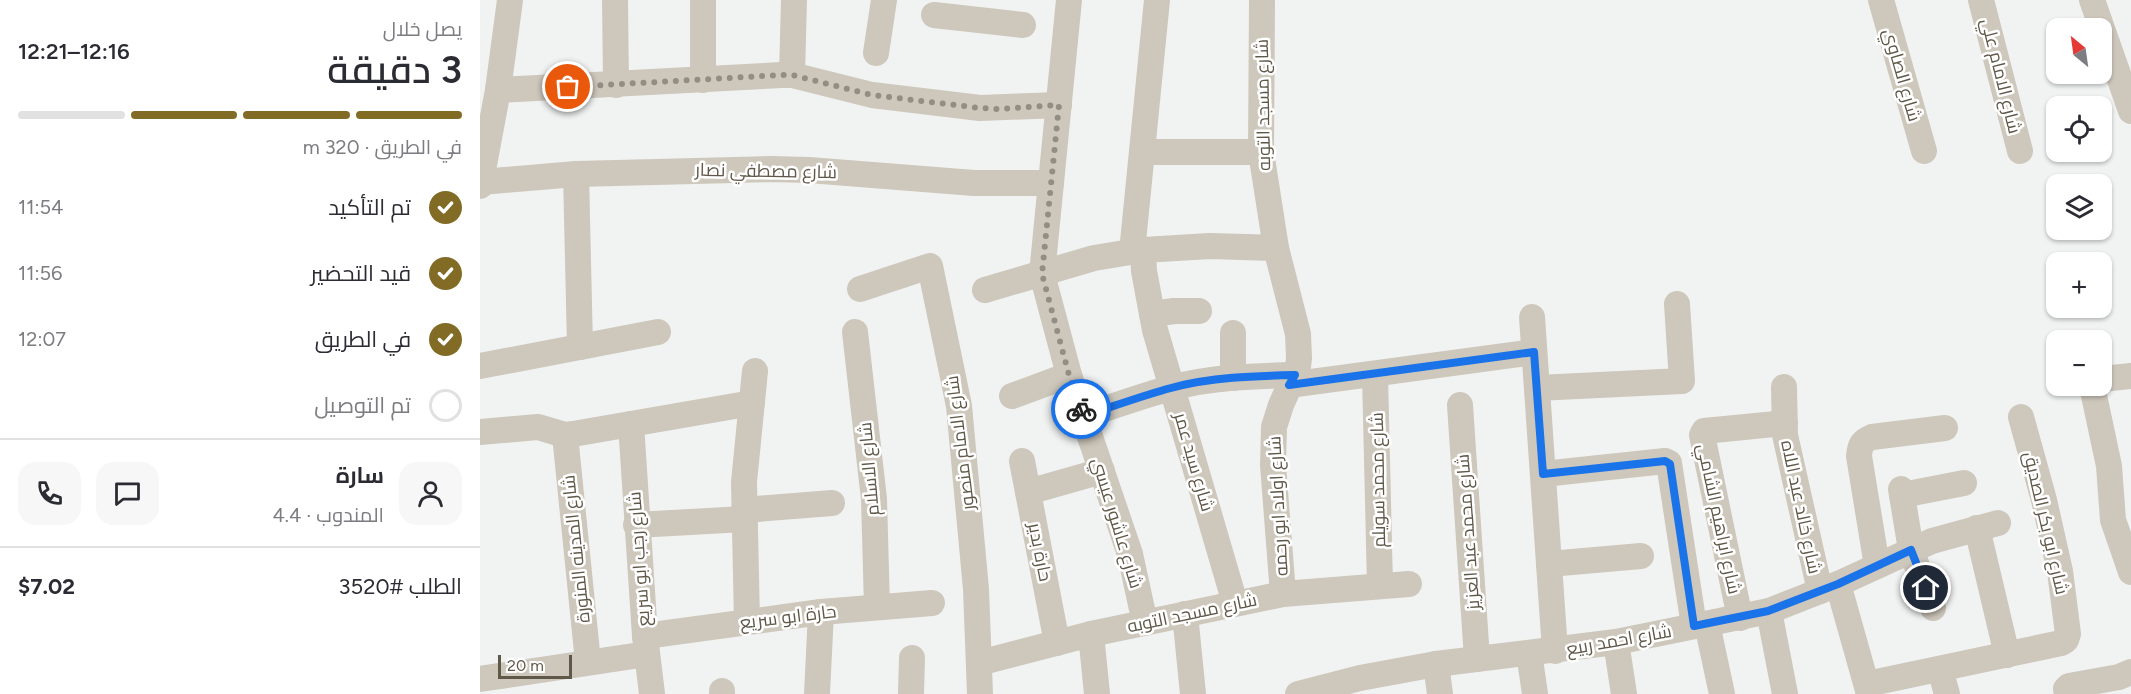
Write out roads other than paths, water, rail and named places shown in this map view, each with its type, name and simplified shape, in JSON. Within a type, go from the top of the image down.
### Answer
[{"type":"street","points":[[480,184],[491,95],[510,0]]},
{"type":"street","points":[[615,0],[616,85]]},
{"type":"street","points":[[703,0],[703,80]]},
{"type":"street","points":[[792,75],[794,0]]},
{"type":"street","points":[[876,53],[884,0]]},
{"type":"street","name":"شارع عاشور عيسي","points":[[1070,0],[1042,274],[1069,375],[1130,554],[1145,623]]},
{"type":"street","name":"شارع سيد عمر","points":[[1157,0],[1142,152],[1138,251],[1152,314],[1235,603]]},
{"type":"street","name":"شارع مسجد التوبه","points":[[1262,0],[1261,152],[1276,248],[1298,334],[1299,358],[1292,380]]},
{"type":"street","name":"شارع الصاوي","points":[[1881,0],[1924,151]]},
{"type":"street","name":"شارع الامام علي","points":[[1981,0],[2020,151]]},
{"type":"street","points":[[2092,0],[2124,71],[2131,111]]},
{"type":"street","points":[[934,15],[979,10],[1023,25]]},
{"type":"street","points":[[491,95],[771,74],[792,75],[872,95],[969,106],[998,109],[1059,105]]},
{"type":"street","points":[[1142,152],[1261,152]]},
{"type":"street","name":"شارع مصطفي نصار","points":[[480,184],[576,174],[664,170],[781,169],[974,183],[1051,183]]},
{"type":"street","points":[[576,174],[580,346]]},
{"type":"street","points":[[985,290],[1094,258],[1138,251],[1210,246],[1276,248]]},
{"type":"street","name":"شارع الامام منصور","points":[[860,289],[930,266],[959,406],[976,589],[980,694]]},
{"type":"street","points":[[1537,388],[1682,381],[1677,304]]},
{"type":"street","points":[[1152,314],[1199,311]]},
{"type":"street","points":[[1532,317],[1555,651]]},
{"type":"street","points":[[480,366],[658,332]]},
{"type":"street","name":"شارع الاسلام","points":[[855,332],[874,499],[878,607]]},
{"type":"street","points":[[1233,333],[1233,378]]},
{"type":"street","points":[[1083,416],[1173,387],[1233,378],[1292,380],[1375,375],[1534,352]]},
{"type":"street","points":[[747,622],[744,482],[755,371]]},
{"type":"street","points":[[1012,396],[1069,375]]},
{"type":"street","name":"شارع محمد سويلم","points":[[1375,375],[1380,586]]},
{"type":"street","name":"شارع اولاد ابو رحمه","points":[[1283,594],[1273,465],[1274,427],[1292,380]]},
{"type":"street","name":"شارع خالد عبد اللاه","points":[[1784,387],[1788,449],[1829,587],[1868,689]]},
{"type":"street","points":[[2094,396],[2109,466],[2113,520],[2131,572]]},
{"type":"street","points":[[480,432],[538,427],[565,435],[752,403]]},
{"type":"street","name":"شارع محمد عبد العزيز","points":[[1460,405],[1477,658]]},
{"type":"street","name":"شارع ابو بكر الصديق","points":[[1868,689],[1940,669],[2061,643],[2066,640],[2068,634],[2060,571],[2044,500],[2020,417]]},
{"type":"street","name":"شارع ابراهيم الشامي","points":[[1740,618],[1702,435],[1704,431],[1785,423]]},
{"type":"street","name":"شارع رجب ابو سريع","points":[[631,424],[636,525],[652,694]]},
{"type":"street","points":[[1877,566],[1859,446],[1872,437],[1945,428]]},
{"type":"street","name":"شارع المدينه المنورة","points":[[565,435],[588,662]]},
{"type":"street","name":"حارة بدير","points":[[1022,461],[1057,643]]},
{"type":"street","points":[[1543,474],[1665,461],[1669,463],[1700,625],[1722,694]]},
{"type":"street","points":[[1028,492],[1102,471]]},
{"type":"street","points":[[1933,608],[1911,550],[1901,492],[1964,483]]},
{"type":"street","points":[[636,525],[832,502]]},
{"type":"street","name":"شارع احمد ربيع","points":[[1298,694],[1361,686],[1436,664],[1616,642],[1740,618],[1768,611],[1829,587],[1932,541],[1988,526],[2007,655]]},
{"type":"street","points":[[1549,564],[1641,556]]},
{"type":"street","name":"شارع مسجد التوبه","points":[[979,663],[1091,634],[1283,594],[1409,584]]},
{"type":"street","name":"حارة ابو سريع","points":[[480,679],[588,662],[646,645],[747,622],[821,612],[932,603]]},
{"type":"street","points":[[1768,611],[1785,694]]},
{"type":"street","points":[[818,694],[821,612]]},
{"type":"street","points":[[1185,614],[1193,694]]},
{"type":"street","points":[[1091,634],[1097,694]]},
{"type":"street","points":[[1616,642],[1624,694]]},
{"type":"street","points":[[1530,653],[1535,694]]},
{"type":"street","points":[[911,694],[912,658]]},
{"type":"street","points":[[1436,664],[1440,694]]},
{"type":"street","points":[[1940,669],[1947,694]]},
{"type":"street","points":[[2067,694],[2066,689],[2069,687],[2119,677],[2131,672]]}]
